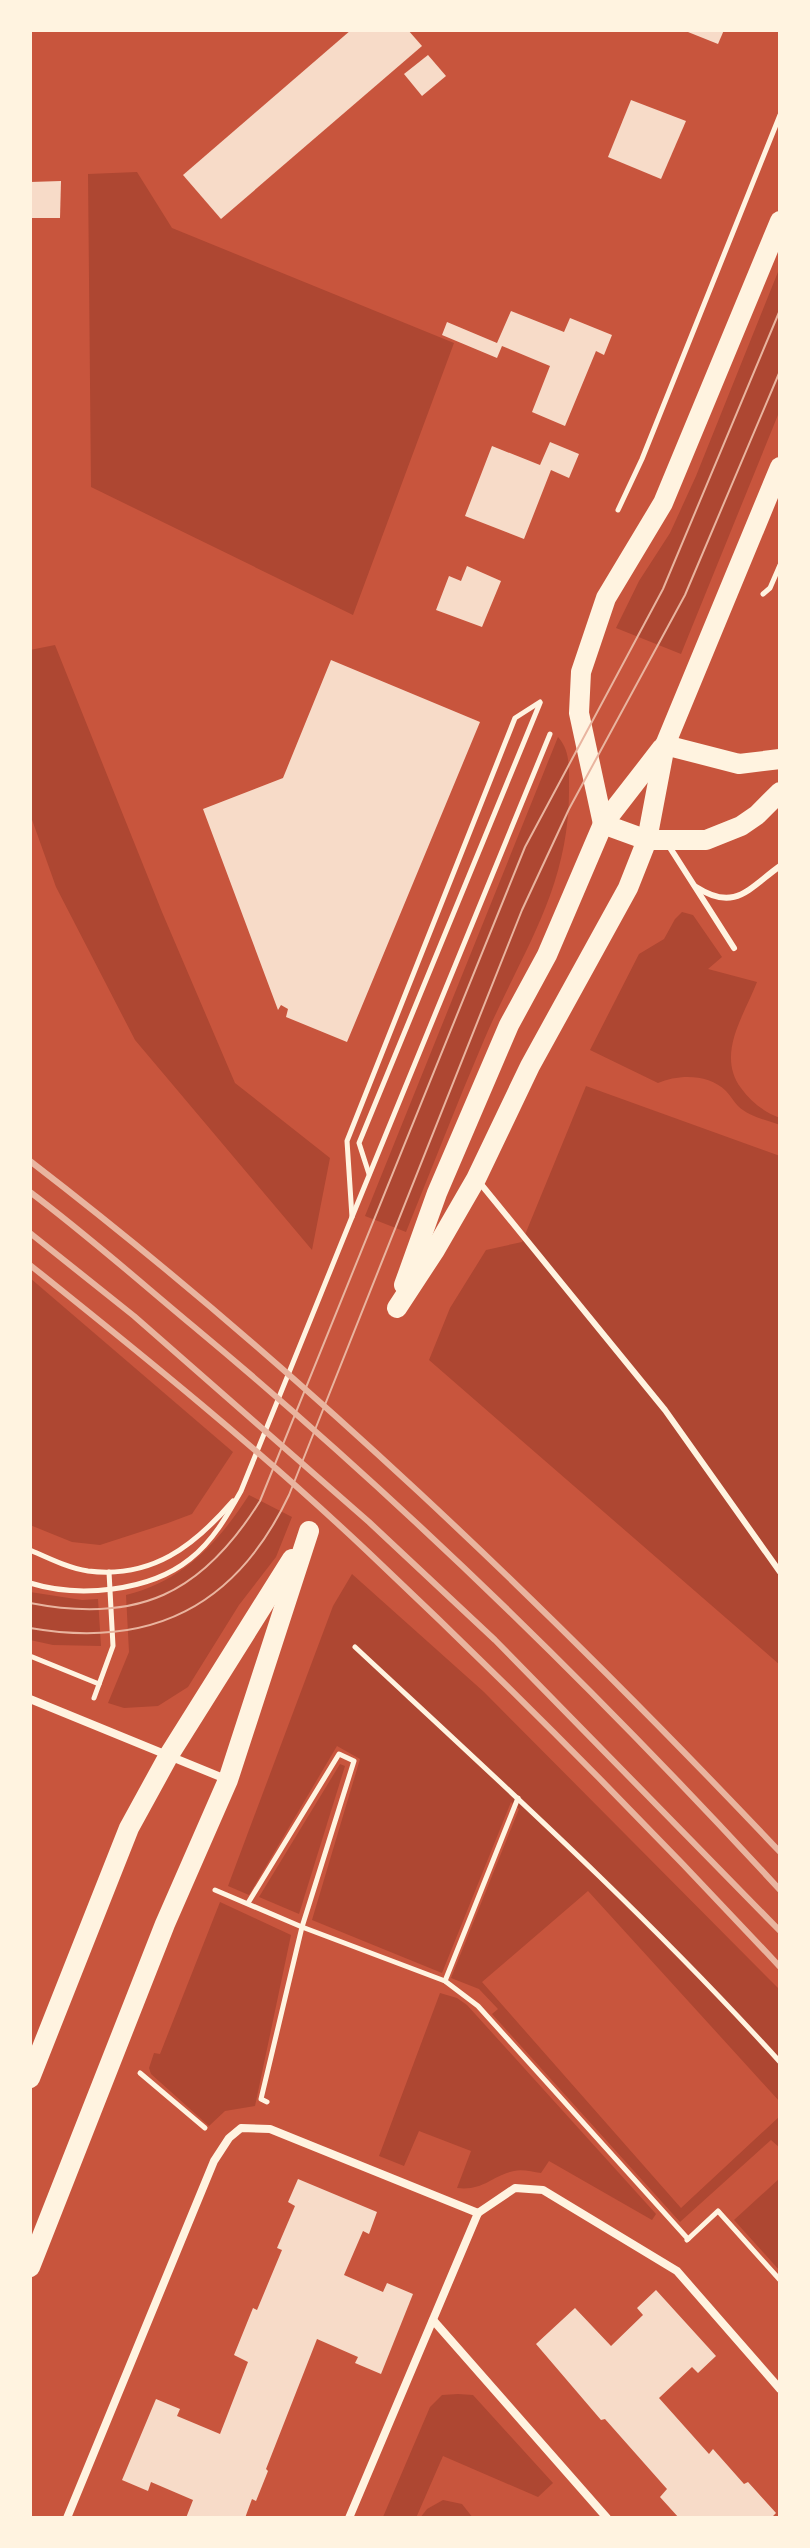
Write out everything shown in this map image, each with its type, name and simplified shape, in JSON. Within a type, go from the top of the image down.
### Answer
[{"type":"main road","points":[[603,824],[579,713],[581,672],[606,598],[663,503],[780,221]]},
{"type":"main road","points":[[665,745],[656,840],[530,1066],[476,1179],[397,1308],[421,1232],[509,1025],[547,955],[603,824],[665,745],[780,467]]},
{"type":"main road","points":[[665,745],[739,764],[780,759]]},
{"type":"main road","points":[[603,824],[656,840],[706,840],[727,833],[757,815],[780,792]]},
{"type":"main road","points":[[30,2078],[129,1828],[169,1755],[309,1531],[228,1780],[165,1924],[30,2267]]},
{"type":"street","points":[[30,1699],[228,1780]]},
{"type":"street","points":[[67,2518],[214,2161],[241,2128],[254,2126],[270,2129],[478,2213]]},
{"type":"street","points":[[349,2518],[478,2213],[515,2188],[543,2190],[677,2271],[780,2389]]},
{"type":"street","points":[[433,2320],[607,2518]]},
{"type":"lane","points":[[656,840],[693,885],[734,948]]},
{"type":"lane","points":[[693,885],[714,898],[733,898],[780,866]]},
{"type":"lane","points":[[476,1179],[665,1410],[780,1572]]},
{"type":"path","points":[[615,516],[642,459],[780,115]]},
{"type":"path","points":[[352,1217],[347,1141],[515,718],[540,702],[359,1143],[369,1174]]},
{"type":"path","points":[[30,1583],[69,1590],[109,1587],[156,1577],[189,1560],[221,1527],[241,1491],[550,735],[551,721]]},
{"type":"path","points":[[30,1550],[87,1571],[109,1572],[152,1563],[180,1552],[215,1522],[241,1491]]},
{"type":"path","points":[[84,1721],[113,1646],[109,1572]]},
{"type":"path","points":[[355,1647],[518,1798],[710,1985],[780,2062]]},
{"type":"path","points":[[30,1656],[99,1684]]},
{"type":"path","points":[[274,2105],[261,2099],[302,1927],[354,1761],[339,1754],[248,1903],[302,1927],[445,1981],[478,2006],[688,2239]]},
{"type":"path","points":[[445,1981],[518,1798]]},
{"type":"path","points":[[115,2051],[225,2145]]},
{"type":"path","points":[[664,2262],[718,2211],[780,2280]]},
{"type":"shaded area","points":[[137,172],[172,228],[454,343],[353,615],[91,487],[88,174]]},
{"type":"shaded area","points":[[780,267],[780,410],[681,654],[616,628],[639,581],[670,533],[696,476]]},
{"type":"shaded area","points":[[55,645],[162,912],[235,1083],[330,1158],[312,1250],[135,1040],[56,887],[30,814],[30,650]]},
{"type":"shaded area","points":[[558,737],[567,753],[569,765],[568,820],[553,886],[529,946],[484,1040],[406,1232],[365,1216]]},
{"type":"shaded area","points":[[682,912],[693,915],[722,957],[708,969],[757,982],[735,1035],[731,1062],[741,1088],[763,1110],[780,1118],[780,1125],[742,1110],[726,1091],[711,1081],[684,1077],[658,1083],[590,1050],[639,954],[664,939]]},
{"type":"shaded area","points":[[586,1086],[780,1156],[780,1665],[429,1360],[450,1308],[486,1250],[522,1242]]},
{"type":"shaded area","points":[[30,1278],[233,1452],[192,1514],[100,1545],[72,1542],[30,1525]]},
{"type":"shaded area","points":[[249,1495],[292,1517],[276,1557],[239,1605],[188,1687],[158,1706],[124,1708],[108,1703],[129,1652],[126,1595],[165,1580],[197,1558],[225,1529]]},
{"type":"shaded area","points":[[352,1574],[484,1692],[780,1990],[780,2102],[588,1891],[482,1982],[681,2208],[780,2116],[780,2148],[771,2140],[680,2222],[492,2014],[498,2009],[479,1989],[451,1978],[519,1809],[511,1802],[442,1973],[312,1920],[360,1759],[337,1746],[249,1895],[228,1886],[333,1606]]},
{"type":"shaded area","points":[[30,1592],[82,1600],[98,1599],[101,1646],[53,1645],[30,1640]]},
{"type":"shaded area","points":[[340,1764],[345,1766],[299,1914],[259,1897]]},
{"type":"shaded area","points":[[220,1902],[291,1935],[255,2106],[225,2111],[209,2126],[151,2074],[149,2068],[154,2053],[160,2054]]},
{"type":"shaded area","points":[[440,1993],[467,2005],[656,2214],[652,2220],[549,2161],[541,2173],[514,2171],[481,2185],[457,2188],[471,2151],[419,2131],[404,2166],[379,2156]]},
{"type":"shaded area","points":[[780,2178],[780,2271],[734,2220]]},
{"type":"shaded area","points":[[442,2395],[473,2395],[553,2483],[538,2497],[443,2456],[416,2518],[383,2517],[430,2407]]},
{"type":"shaded area","points":[[443,2500],[462,2504],[473,2518],[420,2518],[427,2509]]},
{"type":"building","points":[[351,30],[408,30],[422,46],[221,219],[183,175]]},
{"type":"building","points":[[683,30],[724,30],[718,44]]},
{"type":"building","points":[[428,55],[446,76],[422,96],[404,74]]},
{"type":"building","points":[[631,100],[686,121],[661,179],[608,157]]},
{"type":"building","points":[[61,181],[60,218],[30,218],[30,182]]},
{"type":"building","points":[[511,311],[564,332],[570,318],[612,335],[604,355],[596,351],[565,426],[532,412],[550,366],[502,346],[497,358],[442,335],[447,322],[497,343]]},
{"type":"building","points":[[550,442],[579,454],[569,478],[551,470],[524,539],[465,516],[492,446],[540,465]]},
{"type":"building","points":[[467,566],[501,581],[482,627],[436,610],[449,576],[461,581]]},
{"type":"building","points":[[331,660],[480,722],[347,1042],[286,1017],[288,1009],[281,1005],[278,1010],[203,809],[283,778]]},
{"type":"building","points":[[298,2179],[377,2212],[369,2234],[363,2231],[344,2275],[383,2292],[387,2283],[413,2294],[381,2374],[355,2363],[358,2357],[317,2339],[256,2501],[252,2499],[245,2518],[186,2518],[193,2500],[151,2482],[148,2491],[122,2480],[156,2399],[180,2409],[177,2416],[220,2434],[248,2362],[234,2355],[282,2250],[277,2248],[295,2206],[288,2202]]},
{"type":"building","points":[[656,2290],[716,2356],[698,2373],[692,2367],[659,2398],[709,2454],[713,2449],[744,2484],[748,2482],[776,2513],[775,2518],[679,2518],[660,2497],[667,2489],[605,2419],[601,2420],[536,2344],[575,2308],[611,2346],[643,2315],[637,2308]]},
{"type":"tram line","points":[[30,1603],[103,1609],[164,1595],[190,1580],[215,1559],[260,1501],[525,847],[663,589],[780,310]]},
{"type":"tram line","points":[[30,1628],[74,1633],[114,1632],[151,1625],[185,1611],[216,1592],[243,1566],[268,1534],[289,1495],[522,910],[569,809],[685,595],[780,371]]},
{"type":"railway","points":[[30,1161],[228,1322],[418,1492],[602,1669],[780,1852]]},
{"type":"railway","points":[[30,1192],[271,1392],[422,1528],[569,1670],[780,1890]]},
{"type":"railway","points":[[30,1233],[134,1316],[369,1522],[495,1640],[780,1931]]},
{"type":"railway","points":[[30,1265],[159,1369],[327,1513],[577,1756],[780,1967]]}]
